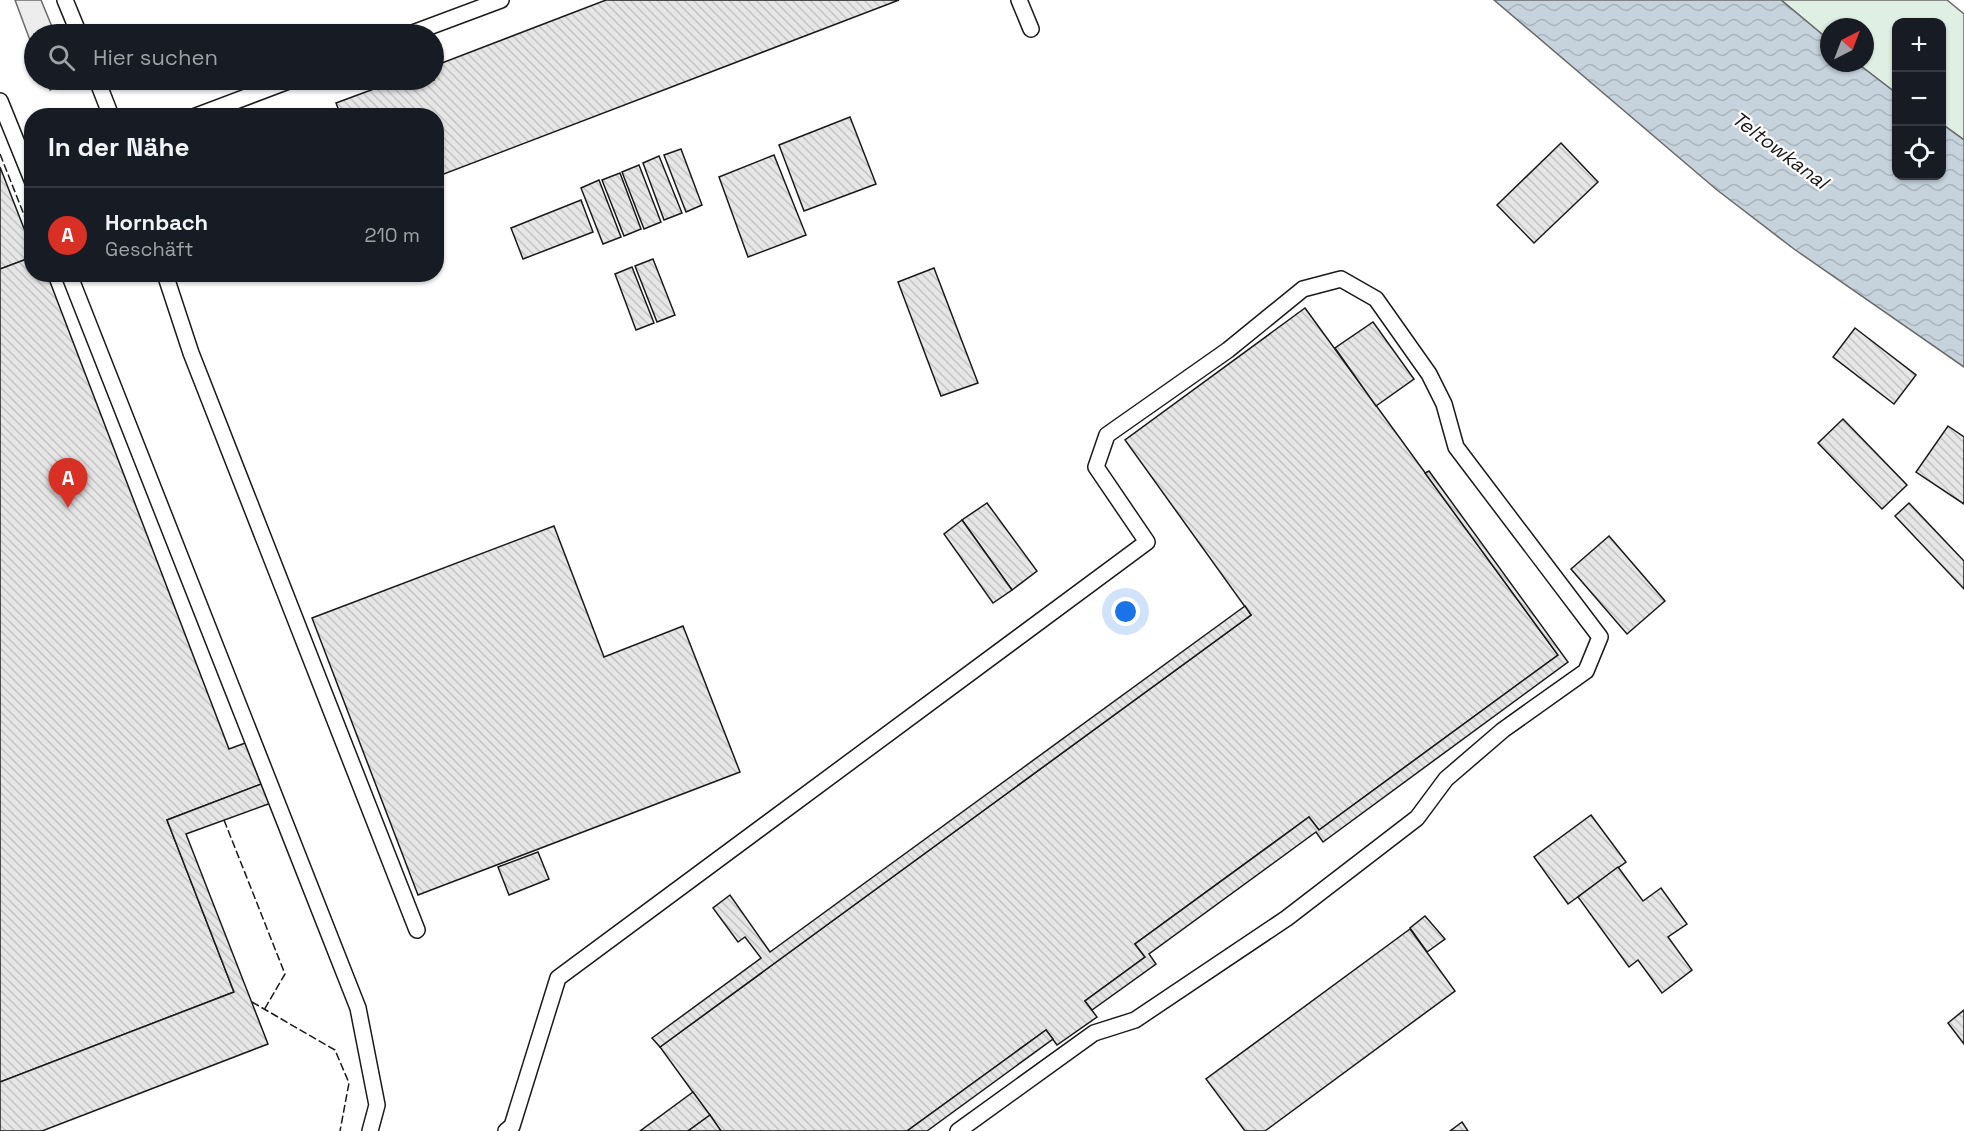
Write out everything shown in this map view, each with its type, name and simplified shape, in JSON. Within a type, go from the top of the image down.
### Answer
[{"type":"lane","points":[[65,0],[75,24]]},
{"type":"lane","points":[[1019,0],[1031,29]]},
{"type":"lane","points":[[436,24],[495,1]]},
{"type":"lane","points":[[101,90],[108,108]]},
{"type":"lane","points":[[217,108],[265,90]]},
{"type":"lane","points":[[0,101],[24,160]]},
{"type":"lane","points":[[506,1131],[512,1126],[558,978],[1147,542],[1096,467],[1107,435],[1227,350],[1303,289],[1341,279],[1376,299],[1429,374],[1444,404],[1456,447],[1600,637],[1586,671],[1503,730],[1446,779],[1417,818],[1287,918],[1135,1020],[1094,1033],[958,1131]]},
{"type":"lane","points":[[72,282],[358,1008],[377,1105],[370,1131]]},
{"type":"lane","points":[[168,282],[191,353],[417,930]]},
{"type":"green space","points":[[1781,0],[1947,0],[1964,14],[1964,140],[1946,127],[1946,18],[1892,18],[1892,90],[1869,72],[1874,72],[1874,18],[1820,18],[1820,32]]},
{"type":"shaded area","points":[[15,0],[41,0],[51,24],[24,24]]},
{"type":"water","name":"Teltowkanal","points":[[1494,0],[1781,0],[1820,32],[1820,72],[1869,72],[1892,90],[1892,180],[1946,180],[1946,127],[1964,140],[1964,367],[1794,249],[1717,190]]},
{"type":"building","points":[[606,0],[899,0],[444,174],[444,108],[338,108],[336,103],[371,90],[444,90],[444,62]]},
{"type":"building","points":[[850,117],[876,184],[804,211],[779,145]]},
{"type":"building","points":[[1561,143],[1598,182],[1534,243],[1497,205]]},
{"type":"building","points":[[681,149],[702,205],[686,212],[664,155]]},
{"type":"building","points":[[774,155],[806,235],[748,257],[719,177]]},
{"type":"building","points":[[659,156],[682,213],[664,220],[643,163]]},
{"type":"building","points":[[639,165],[661,222],[644,229],[622,172]]},
{"type":"building","points":[[0,167],[24,228],[24,260],[0,269]]},
{"type":"building","points":[[620,173],[641,229],[624,236],[602,180]]},
{"type":"building","points":[[599,180],[621,237],[603,244],[581,188]]},
{"type":"building","points":[[581,200],[593,232],[523,259],[511,228]]},
{"type":"building","points":[[653,259],[675,315],[657,322],[635,266]]},
{"type":"building","points":[[24,260],[24,282],[50,282],[229,749],[248,742],[264,783],[167,820],[234,992],[0,1082],[0,269]]},
{"type":"building","points":[[632,267],[654,323],[636,330],[615,274]]},
{"type":"building","points":[[934,268],[978,383],[941,396],[898,282]]},
{"type":"building","points":[[1305,308],[1558,655],[1319,830],[1309,817],[1135,944],[1145,957],[1085,1001],[1097,1017],[1057,1045],[1046,1030],[907,1131],[721,1131],[660,1047],[1251,615],[1125,440]]},
{"type":"building","points":[[1373,322],[1414,379],[1376,406],[1335,348]]},
{"type":"building","points":[[1855,328],[1916,375],[1894,404],[1833,357]]},
{"type":"building","points":[[1843,419],[1907,485],[1882,509],[1818,443]]},
{"type":"building","points":[[1948,426],[1964,437],[1964,504],[1916,472]]},
{"type":"building","points":[[1429,471],[1568,662],[1323,842],[1316,832],[1149,954],[1156,964],[1092,1010],[1085,1001],[1145,957],[1135,944],[1309,817],[1319,830],[1558,655],[1425,473]]},
{"type":"building","points":[[987,503],[1037,571],[1012,590],[962,520]]},
{"type":"building","points":[[1909,503],[1964,561],[1964,589],[1895,516]]},
{"type":"building","points":[[962,520],[1012,590],[993,603],[944,534]]},
{"type":"building","points":[[554,526],[604,657],[683,626],[740,772],[418,895],[312,618]]},
{"type":"building","points":[[1609,536],[1665,601],[1627,634],[1571,569]]},
{"type":"building","points":[[1245,606],[1251,615],[660,1047],[652,1038],[761,958],[745,937],[738,942],[713,908],[730,895],[770,952]]},
{"type":"building","points":[[264,783],[271,803],[186,834],[268,1044],[42,1131],[0,1131],[0,1082],[234,992],[167,820]]},
{"type":"building","points":[[1591,815],[1626,862],[1568,904],[1534,857]]},
{"type":"building","points":[[538,852],[549,879],[509,895],[498,867]]},
{"type":"building","points":[[1618,867],[1643,901],[1661,888],[1687,924],[1668,937],[1692,970],[1662,993],[1638,960],[1629,967],[1578,897]]},
{"type":"building","points":[[1425,916],[1445,939],[1427,952],[1410,928]]},
{"type":"building","points":[[1410,929],[1455,991],[1265,1131],[1245,1131],[1206,1079]]},
{"type":"building","points":[[1964,1010],[1964,1044],[1948,1023]]},
{"type":"building","points":[[1046,1030],[1053,1039],[927,1131],[907,1131]]},
{"type":"building","points":[[693,1092],[710,1115],[688,1131],[640,1131]]},
{"type":"building","points":[[710,1115],[721,1131],[688,1131]]},
{"type":"building","points":[[1462,1122],[1468,1131],[1450,1131]]},
{"type":"fence","points":[[0,154],[24,215]]},
{"type":"fence","points":[[224,820],[285,974],[264,1010]]},
{"type":"fence","points":[[252,1002],[335,1050],[349,1083],[340,1131]]},
{"type":"place","name":"Hornbach","points":[[68,508]]}]
